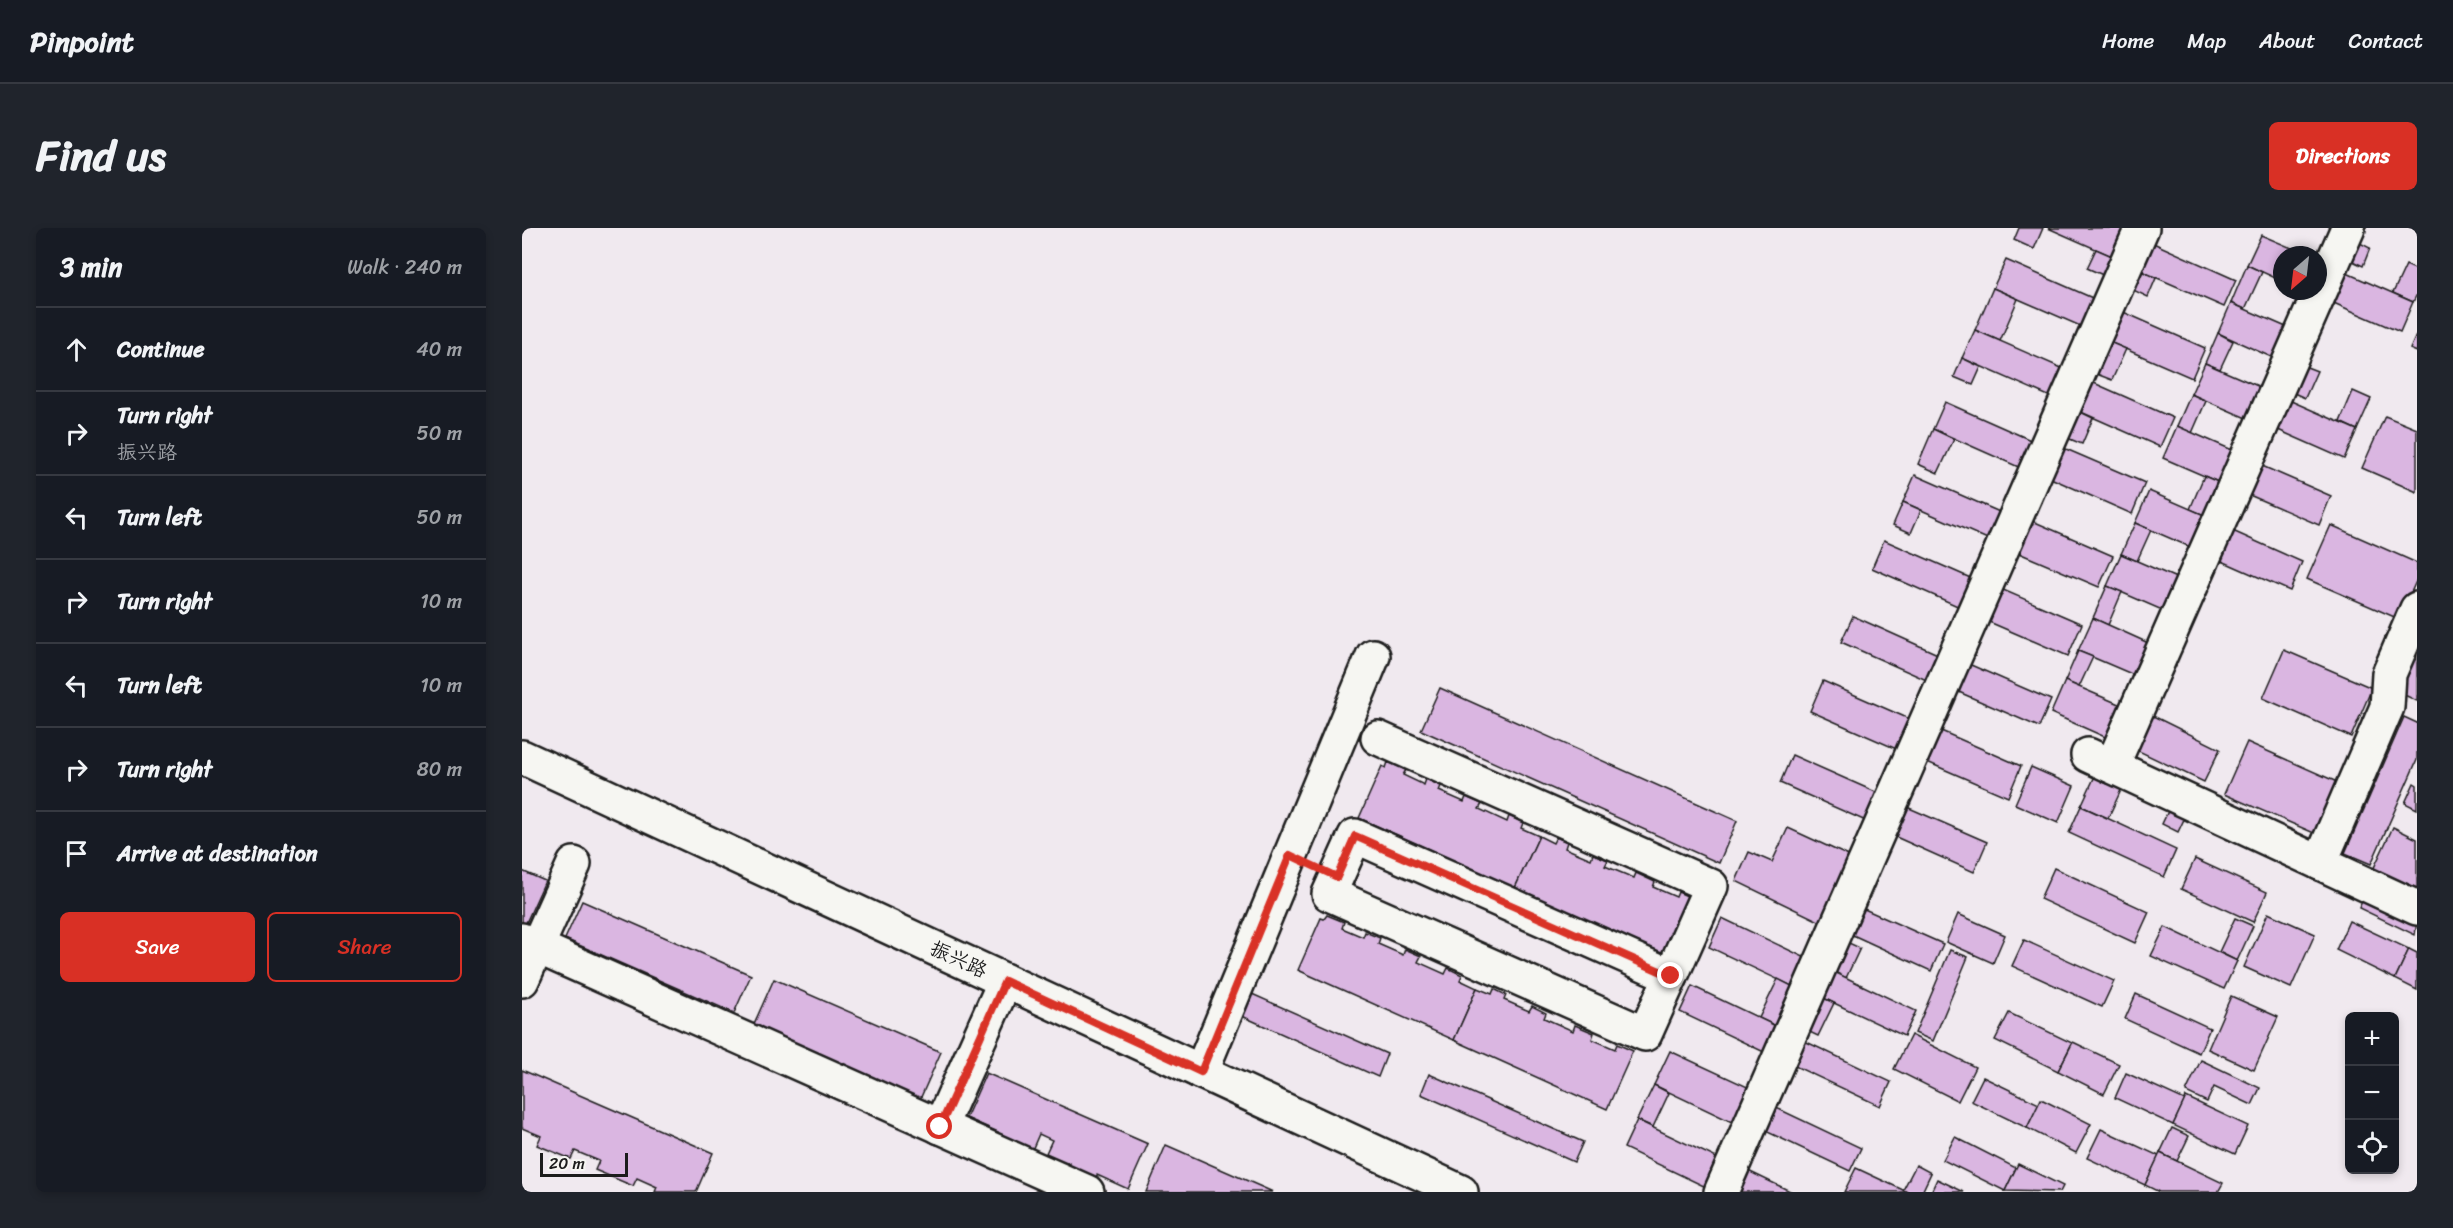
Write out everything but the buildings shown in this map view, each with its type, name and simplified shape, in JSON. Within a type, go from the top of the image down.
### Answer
[{"type":"street","points":[[1721,1192],[2142,228]]},
{"type":"street","points":[[2348,228],[2100,761],[2417,908]]},
{"type":"street","points":[[2320,863],[2387,707],[2389,674],[2417,609]]},
{"type":"street","points":[[1201,1072],[1372,656]]},
{"type":"street","points":[[1378,738],[1711,886],[1646,1034],[1329,894],[1355,836],[1671,976]]},
{"type":"street","name":"振兴路","points":[[522,757],[1461,1192]]},
{"type":"street","points":[[1290,855],[1337,877]]},
{"type":"street","points":[[522,980],[530,943],[574,864]]},
{"type":"street","points":[[530,943],[1087,1192]]},
{"type":"street","points":[[940,1127],[1005,981]]},
{"type":"route","points":[[940,1127],[1005,981],[1201,1072],[1290,855],[1337,877],[1355,836],[1671,976]]}]
